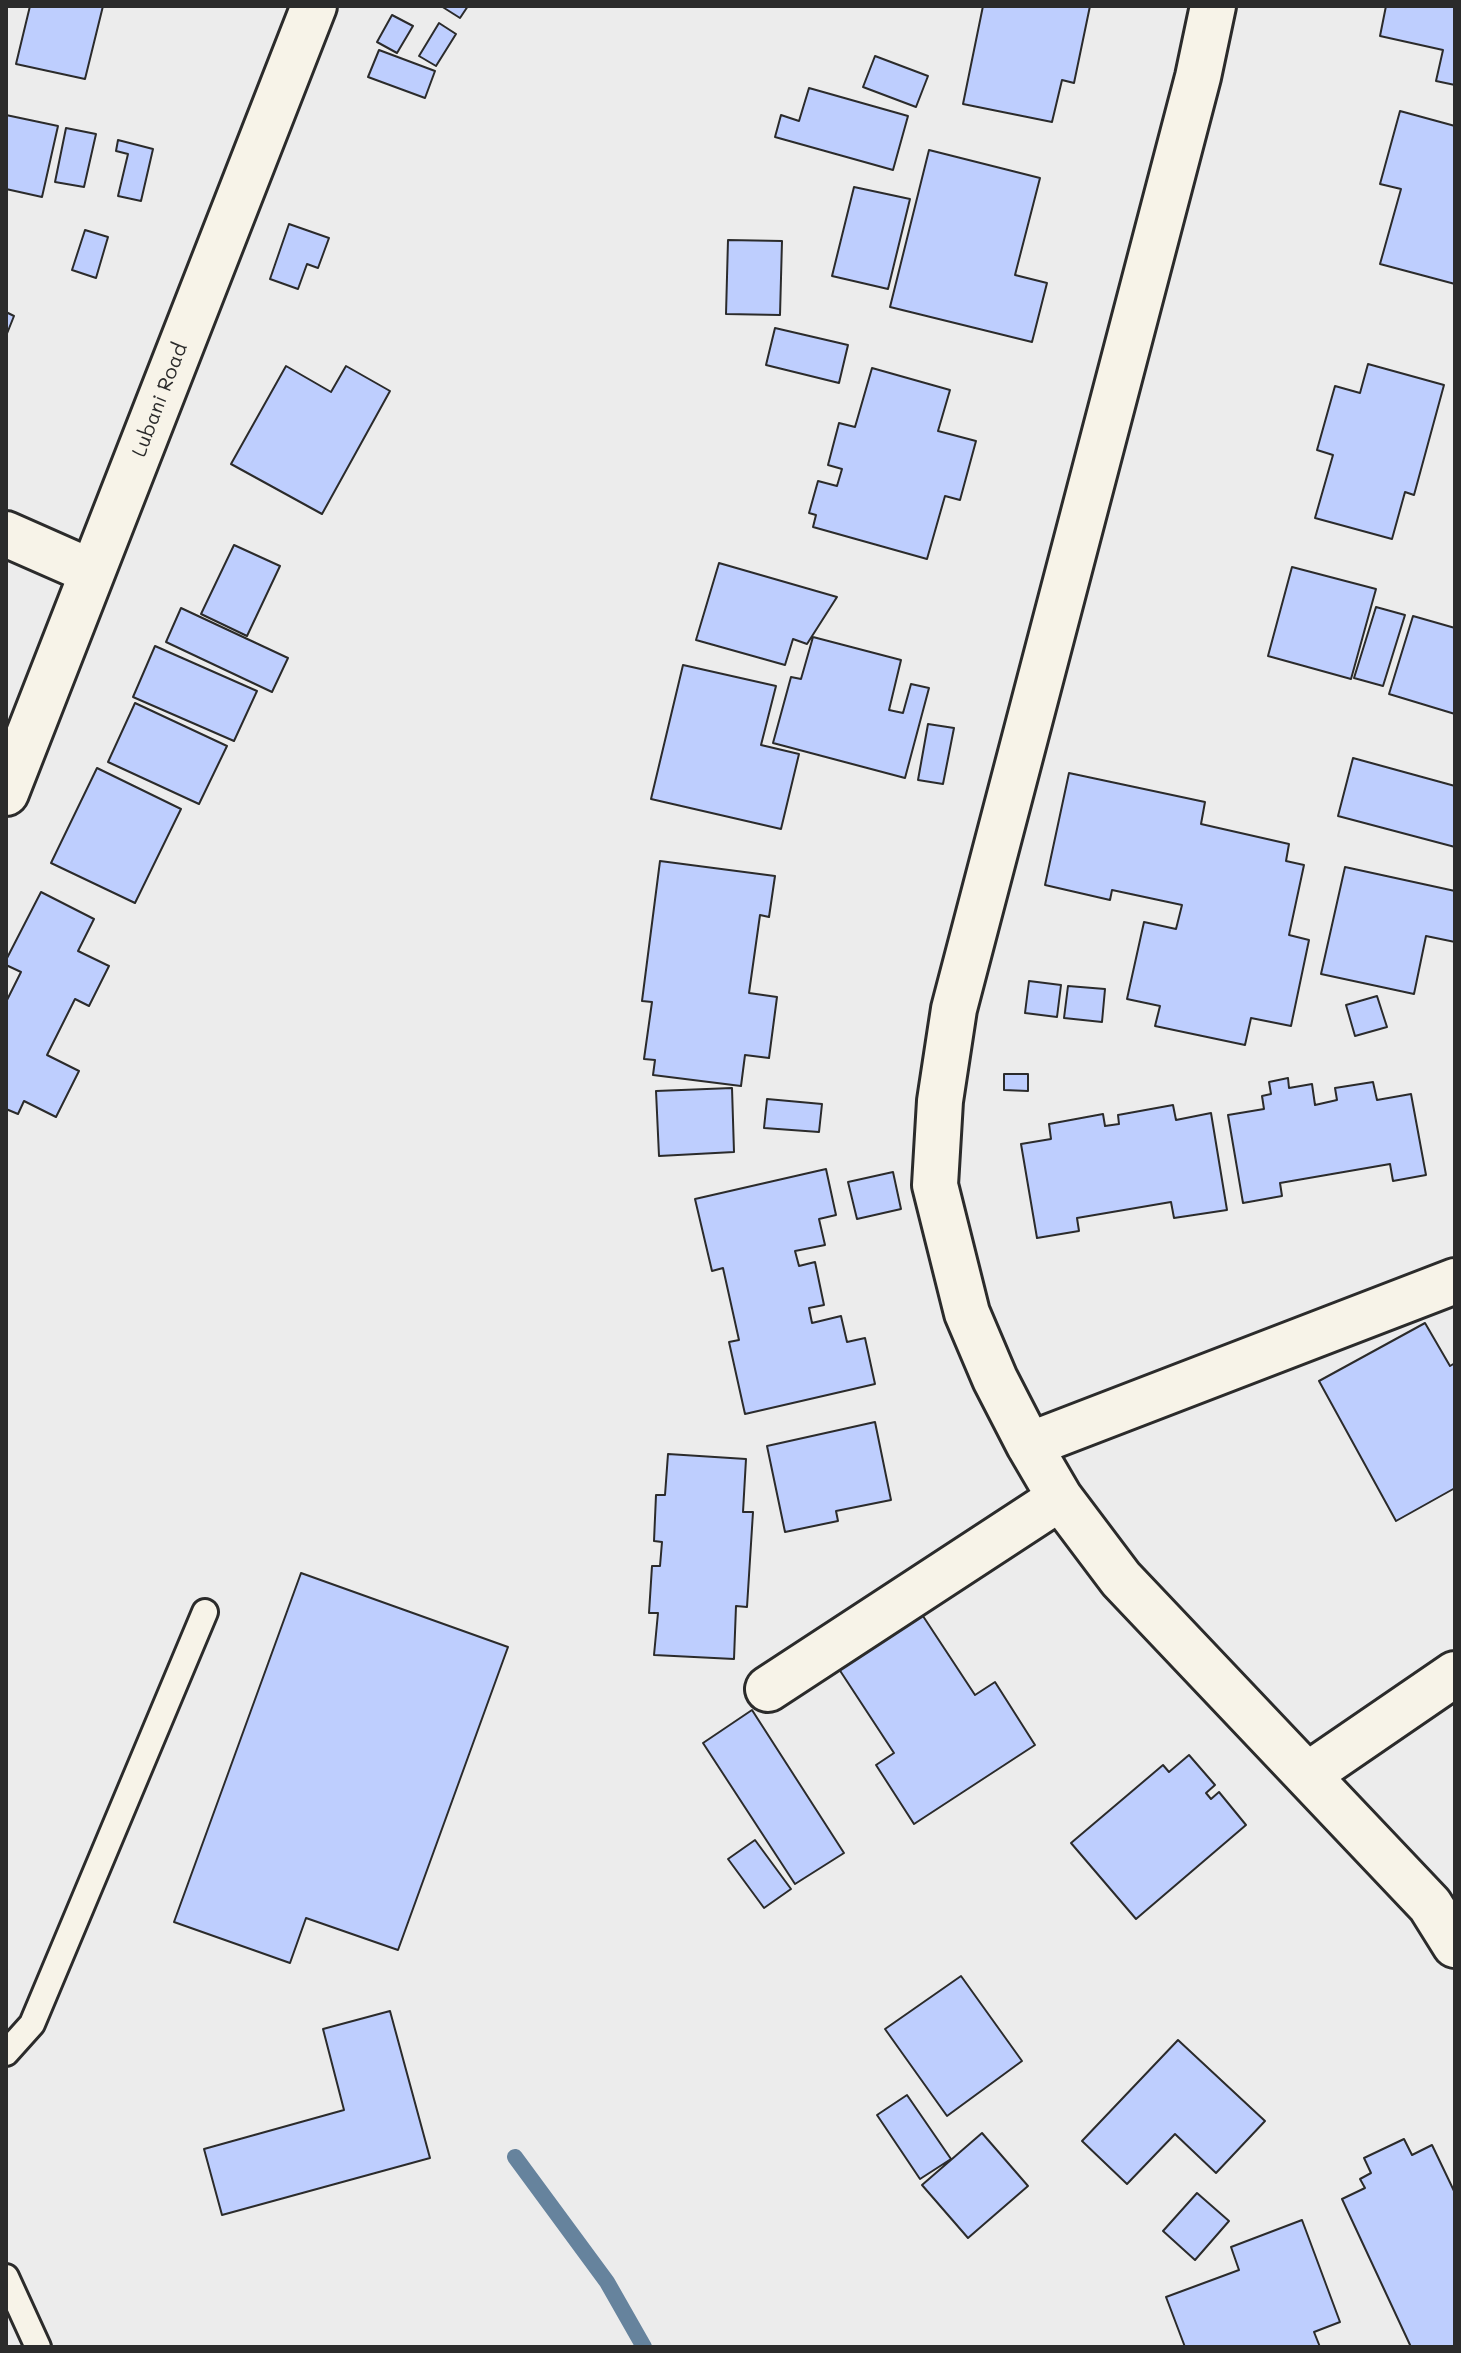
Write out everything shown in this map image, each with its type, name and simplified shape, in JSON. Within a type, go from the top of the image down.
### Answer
[{"type":"street","name":"Lubani Road","points":[[6,793],[314,6]]},
{"type":"street","points":[[1213,6],[1198,77],[954,1009],[940,1101],[935,1185],[967,1313],[995,1379],[1060,1498],[1121,1579],[1430,1905],[1455,1945]]},
{"type":"street","points":[[6,534],[92,572]]},
{"type":"street","points":[[1029,1445],[1455,1281]]},
{"type":"street","points":[[768,1689],[1060,1498]]},
{"type":"street","points":[[1309,1774],[1455,1674]]},
{"type":"lane","points":[[6,2053],[32,2024],[205,1612]]},
{"type":"lane","points":[[6,2277],[38,2347]]},
{"type":"building","points":[[30,6],[103,6],[85,79],[16,64]]},
{"type":"building","points":[[441,6],[468,6],[460,18]]},
{"type":"building","points":[[983,6],[1090,6],[1074,83],[1062,80],[1052,122],[963,104]]},
{"type":"building","points":[[1386,6],[1455,6],[1455,85],[1436,81],[1443,50],[1380,36]]},
{"type":"building","points":[[392,15],[413,26],[397,53],[377,42]]},
{"type":"building","points":[[439,23],[456,34],[436,66],[419,56]]},
{"type":"building","points":[[379,50],[435,71],[425,98],[368,77]]},
{"type":"building","points":[[875,56],[928,76],[916,107],[863,87]]},
{"type":"building","points":[[809,88],[908,116],[893,170],[775,137],[781,115],[799,121]]},
{"type":"building","points":[[1400,111],[1455,126],[1455,284],[1380,264],[1401,189],[1380,184]]},
{"type":"building","points":[[6,115],[58,126],[42,197],[6,189]]},
{"type":"building","points":[[66,128],[96,134],[84,187],[55,182]]},
{"type":"building","points":[[118,140],[153,149],[141,201],[118,196],[128,154],[116,151]]},
{"type":"building","points":[[929,150],[1040,178],[1015,275],[1047,283],[1032,342],[890,307]]},
{"type":"building","points":[[854,187],[910,199],[888,289],[832,276]]},
{"type":"building","points":[[289,224],[329,238],[318,268],[307,264],[298,289],[270,279]]},
{"type":"building","points":[[85,230],[108,237],[96,278],[72,270]]},
{"type":"building","points":[[728,240],[782,241],[780,315],[726,314]]},
{"type":"building","points":[[6,312],[14,316],[6,336]]},
{"type":"building","points":[[775,328],[848,345],[839,383],[766,365]]},
{"type":"building","points":[[1368,364],[1444,385],[1414,495],[1405,492],[1392,539],[1315,518],[1333,455],[1317,450],[1335,386],[1360,393]]},
{"type":"building","points":[[286,366],[331,392],[346,366],[390,391],[322,514],[231,464]]},
{"type":"building","points":[[872,368],[950,390],[938,431],[976,441],[960,500],[945,496],[927,559],[813,527],[816,515],[809,513],[818,481],[837,486],[842,469],[828,465],[839,423],[855,427]]},
{"type":"building","points":[[234,545],[280,566],[247,636],[201,614]]},
{"type":"building","points":[[719,563],[837,597],[807,644],[793,639],[785,665],[696,640]]},
{"type":"building","points":[[1292,567],[1376,589],[1351,679],[1268,656]]},
{"type":"building","points":[[1376,607],[1405,615],[1383,686],[1354,678]]},
{"type":"building","points":[[181,608],[288,658],[272,692],[166,642]]},
{"type":"building","points":[[1413,616],[1455,628],[1455,714],[1389,694]]},
{"type":"building","points":[[813,637],[901,660],[889,710],[903,713],[911,684],[929,688],[905,778],[773,743],[791,677],[801,679]]},
{"type":"building","points":[[155,646],[257,691],[234,741],[133,697]]},
{"type":"building","points":[[683,665],[776,686],[761,745],[799,754],[781,829],[651,799]]},
{"type":"building","points":[[135,703],[227,746],[199,804],[108,762]]},
{"type":"building","points":[[928,724],[954,728],[943,784],[918,780]]},
{"type":"building","points":[[1353,758],[1455,786],[1455,847],[1338,816]]},
{"type":"building","points":[[97,768],[181,809],[135,903],[51,863]]},
{"type":"building","points":[[1069,773],[1205,802],[1201,824],[1289,844],[1286,861],[1304,865],[1289,935],[1309,940],[1291,1026],[1251,1018],[1245,1045],[1155,1026],[1160,1006],[1127,999],[1144,922],[1176,929],[1182,905],[1112,890],[1110,900],[1045,885]]},
{"type":"building","points":[[660,861],[775,876],[769,917],[760,915],[749,993],[777,997],[769,1058],[745,1055],[741,1086],[653,1075],[655,1060],[644,1059],[652,1002],[642,1001]]},
{"type":"building","points":[[1345,867],[1455,891],[1455,942],[1426,936],[1414,994],[1321,974]]},
{"type":"building","points":[[41,892],[94,919],[78,951],[109,966],[89,1006],[75,999],[47,1055],[79,1071],[56,1117],[24,1101],[18,1114],[6,1109],[6,1002],[21,972],[6,965],[6,960]]},
{"type":"building","points":[[1029,981],[1061,985],[1057,1017],[1025,1013]]},
{"type":"building","points":[[1068,986],[1105,989],[1102,1022],[1064,1018]]},
{"type":"building","points":[[1377,996],[1387,1027],[1355,1036],[1346,1005]]},
{"type":"building","points":[[1004,1074],[1028,1074],[1028,1091],[1004,1090]]},
{"type":"building","points":[[1288,1078],[1289,1088],[1312,1084],[1315,1105],[1337,1100],[1335,1088],[1373,1082],[1377,1100],[1411,1094],[1426,1175],[1393,1181],[1390,1164],[1280,1183],[1282,1196],[1243,1203],[1228,1115],[1264,1109],[1262,1096],[1271,1094],[1269,1082]]},
{"type":"building","points":[[732,1088],[734,1152],[659,1156],[656,1091]]},
{"type":"building","points":[[767,1099],[822,1104],[819,1132],[764,1128]]},
{"type":"building","points":[[1173,1105],[1176,1120],[1211,1113],[1227,1210],[1174,1218],[1171,1202],[1077,1218],[1079,1231],[1037,1238],[1021,1144],[1051,1139],[1049,1124],[1103,1114],[1105,1126],[1119,1124],[1118,1115]]},
{"type":"building","points":[[826,1169],[836,1215],[819,1219],[825,1245],[795,1251],[799,1266],[815,1262],[824,1305],[809,1308],[812,1323],[841,1316],[847,1342],[865,1338],[875,1384],[745,1414],[729,1342],[739,1340],[723,1268],[712,1271],[695,1199]]},
{"type":"building","points":[[893,1172],[901,1209],[857,1219],[848,1182]]},
{"type":"building","points":[[1425,1323],[1450,1366],[1455,1363],[1455,1488],[1396,1521],[1319,1381]]},
{"type":"building","points":[[875,1422],[891,1500],[836,1511],[838,1521],[785,1532],[767,1446]]},
{"type":"building","points":[[668,1454],[746,1459],[743,1512],[753,1512],[747,1607],[736,1606],[734,1659],[654,1655],[658,1613],[649,1613],[652,1566],[660,1566],[662,1542],[654,1541],[656,1495],[665,1495]]},
{"type":"building","points":[[301,1573],[508,1647],[398,1950],[306,1918],[290,1963],[174,1922]]},
{"type":"building","points":[[919,1610],[975,1695],[995,1682],[1035,1745],[914,1824],[876,1765],[894,1753],[835,1663]]},
{"type":"building","points":[[752,1710],[844,1853],[795,1884],[703,1743]]},
{"type":"building","points":[[1189,1755],[1215,1785],[1206,1793],[1211,1799],[1219,1792],[1246,1825],[1136,1919],[1071,1843],[1163,1765],[1169,1772]]},
{"type":"building","points":[[755,1840],[791,1889],[764,1908],[728,1859]]},
{"type":"building","points":[[961,1976],[1022,2061],[947,2116],[885,2029]]},
{"type":"building","points":[[390,2011],[430,2158],[222,2215],[204,2149],[344,2110],[323,2029]]},
{"type":"building","points":[[1178,2040],[1265,2121],[1216,2173],[1175,2134],[1127,2184],[1082,2141]]},
{"type":"building","points":[[907,2095],[951,2159],[920,2179],[877,2115]]},
{"type":"building","points":[[982,2133],[1028,2186],[968,2238],[922,2185]]},
{"type":"building","points":[[1404,2139],[1412,2155],[1432,2145],[1455,2193],[1455,2347],[1411,2347],[1342,2199],[1365,2188],[1360,2179],[1371,2173],[1364,2158]]},
{"type":"building","points":[[1197,2193],[1229,2221],[1195,2260],[1163,2231]]},
{"type":"building","points":[[1302,2220],[1340,2322],[1314,2332],[1320,2347],[1185,2347],[1166,2297],[1239,2270],[1231,2247]]},
{"type":"waterway","points":[[515,2157],[607,2282],[644,2347]]}]
